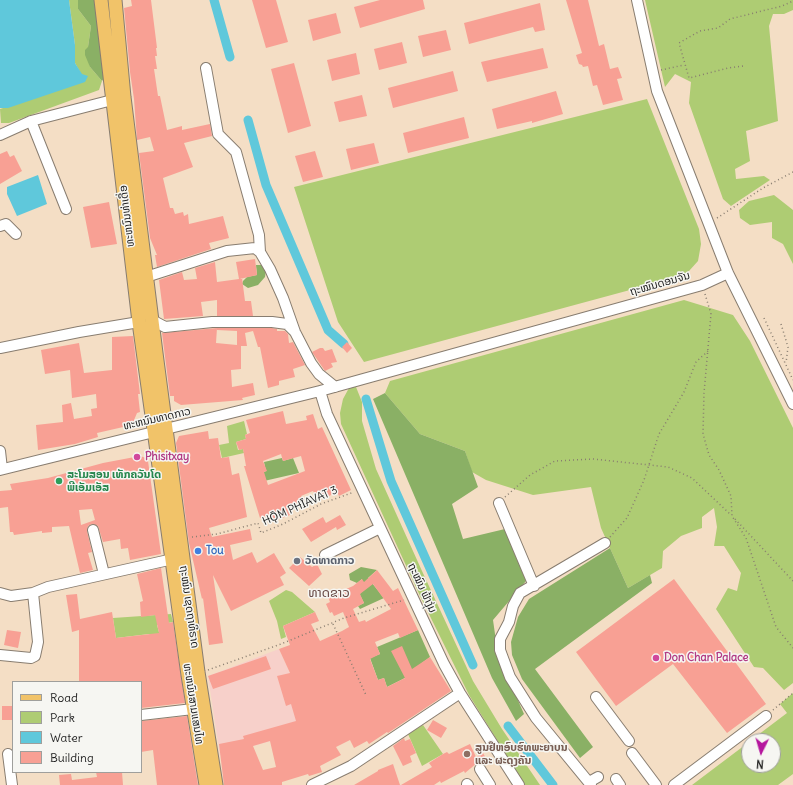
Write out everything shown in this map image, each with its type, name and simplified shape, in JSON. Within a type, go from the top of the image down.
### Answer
[{"type":"main road","name":"ທະຫນົນທ່າເດື່ອ","points":[[101,0],[146,277],[146,321]]},
{"type":"main road","name":"ທະຫນົນທ່າເດື່ອ","points":[[115,0],[118,98],[161,430]]},
{"type":"main road","name":"ຖະໜົນ ເຊດຖາທິຣາດ","points":[[161,430],[180,539],[198,672],[216,785]]},
{"type":"main road","name":"ທະຫນົນສາມແສນໄທ","points":[[161,430],[173,559],[193,709],[206,785]]},
{"type":"street","points":[[637,0],[657,91],[728,272],[793,404]]},
{"type":"street","points":[[206,68],[218,134],[236,152],[258,235],[260,252],[283,298],[295,332],[315,368],[335,387]]},
{"type":"street","points":[[0,135],[31,121],[118,98]]},
{"type":"street","points":[[31,121],[66,209]]},
{"type":"street","points":[[0,226],[6,224],[16,234]]},
{"type":"street","points":[[146,277],[227,251],[254,248],[260,252]]},
{"type":"street","name":"ຖະໝົນດອນຈັນ","points":[[320,391],[702,285],[728,272]]},
{"type":"street","points":[[0,348],[79,332],[146,321],[165,326],[212,322],[272,322],[287,324],[295,332]]},
{"type":"street","name":"ທະຫນົນທາດກາວ","points":[[1,470],[320,391]]},
{"type":"street","name":"ຖະໝົນ ຟ້າງຸ່ມ","points":[[320,391],[327,414],[364,490],[380,528],[460,693],[519,785]]},
{"type":"street","points":[[0,451],[1,470]]},
{"type":"street","points":[[499,503],[534,586]]},
{"type":"street","points":[[325,555],[380,528]]},
{"type":"street","points":[[93,530],[104,574]]},
{"type":"street","points":[[593,781],[536,718],[510,677],[500,650],[500,639],[509,622],[513,606],[520,593],[605,543]]},
{"type":"street","points":[[0,593],[10,596],[34,593],[48,587],[173,559]]},
{"type":"street","points":[[0,654],[31,658],[35,656],[38,642],[34,593]]},
{"type":"street","points":[[312,785],[351,766],[460,693]]},
{"type":"street","points":[[596,697],[629,741]]},
{"type":"street","points":[[142,715],[193,709]]},
{"type":"street","points":[[674,785],[770,713]]},
{"type":"street","points":[[632,753],[656,785]]},
{"type":"street","points":[[8,754],[12,785]]},
{"type":"street","points":[[480,769],[490,785]]},
{"type":"path","points":[[743,66],[728,68],[688,78],[679,43],[700,31],[718,28],[730,19],[740,15],[782,6],[793,1]]},
{"type":"path","points":[[653,71],[685,65]]},
{"type":"path","points":[[708,223],[738,206],[763,188],[793,172]]},
{"type":"path","points":[[702,285],[711,314],[704,393],[703,434],[709,455],[719,470],[731,496],[732,516],[746,538],[776,627],[793,648]]},
{"type":"path","points":[[764,318],[793,380]]},
{"type":"path","points":[[781,324],[788,347],[786,365]]},
{"type":"path","points":[[605,543],[627,518],[649,464],[659,434],[684,392],[696,362],[708,351]]},
{"type":"path","points":[[499,503],[530,475],[555,461],[593,459],[649,464],[668,468],[692,478],[732,516],[793,581]]},
{"type":"path","name":"HǬM PHĪAVAT 3","points":[[180,539],[217,534],[258,523],[261,533],[283,524],[321,504],[364,490]]},
{"type":"path","points":[[198,672],[281,644],[344,618],[413,597]]},
{"type":"path","points":[[333,623],[366,695]]},
{"type":"path","points":[[770,713],[793,693]]},
{"type":"shaded area","points":[[279,649],[301,697],[297,734],[220,755],[208,676]]},
{"type":"green space","points":[[69,0],[78,0],[78,9],[91,26],[88,47],[90,67],[102,81],[99,90],[9,123],[1,123],[0,109],[85,81],[75,63],[75,45]]},
{"type":"green space","points":[[78,0],[96,0],[104,78],[102,81],[90,67],[85,55],[85,50],[88,47],[91,26],[78,9]]},
{"type":"green space","points":[[645,0],[793,0],[793,10],[784,14],[773,14],[769,26],[778,121],[746,131],[750,161],[735,169],[736,179],[764,176],[770,180],[731,206],[723,199],[689,103],[691,82],[675,74],[665,87]]},
{"type":"green space","points":[[647,99],[699,229],[701,244],[698,261],[689,271],[678,277],[364,362],[338,322],[294,187]]},
{"type":"green space","points":[[774,195],[793,210],[793,264],[783,244],[772,238],[772,222],[750,225],[740,218],[739,210],[749,201]]},
{"type":"green space","points":[[256,265],[262,265],[266,270],[265,277],[258,285],[248,288],[242,284],[243,281],[247,277],[257,275]]},
{"type":"green space","points":[[684,300],[733,315],[750,341],[793,428],[793,683],[784,690],[763,668],[754,667],[716,609],[728,588],[737,591],[741,573],[724,546],[714,546],[717,527],[714,508],[702,517],[702,528],[681,536],[663,551],[662,568],[628,588],[601,528],[591,487],[533,495],[486,480],[472,472],[465,451],[420,434],[385,393],[390,381]]},
{"type":"green space","points":[[356,387],[362,402],[362,421],[376,469],[422,571],[473,681],[502,729],[540,785],[525,785],[469,695],[420,596],[341,424],[340,413],[343,399],[349,388]]},
{"type":"green space","points":[[385,393],[420,434],[465,451],[478,487],[452,504],[463,539],[505,529],[526,581],[493,620],[498,655],[524,714],[516,721],[492,678],[373,399]]},
{"type":"green space","points":[[244,421],[247,434],[245,435],[246,439],[236,442],[238,450],[243,449],[244,453],[222,458],[219,445],[229,443],[227,426]]},
{"type":"green space","points":[[282,458],[283,461],[293,458],[299,473],[264,481],[264,472],[266,471],[264,462]]},
{"type":"green space","points":[[610,548],[628,588],[650,575],[652,583],[535,669],[593,747],[580,758],[522,679],[512,655],[511,642],[518,617],[529,599]]},
{"type":"green space","points":[[361,567],[377,570],[368,578],[384,598],[360,609],[358,606],[364,603],[360,595],[362,579],[357,583],[350,580],[349,574]]},
{"type":"green space","points":[[286,590],[292,592],[315,612],[283,626],[286,637],[281,639],[277,621],[269,601]]},
{"type":"green space","points":[[171,614],[173,622],[157,625],[160,636],[149,634],[116,638],[113,618]]},
{"type":"green space","points":[[418,630],[430,657],[422,663],[423,666],[387,687],[384,678],[378,680],[370,658],[380,654],[377,647]]},
{"type":"green space","points":[[793,693],[793,774],[778,785],[692,785],[741,748],[741,773],[781,773],[781,733],[761,733],[787,713],[780,704]]},
{"type":"green space","points":[[423,725],[443,754],[422,766],[408,734]]},
{"type":"water","points":[[0,0],[69,0],[75,45],[75,63],[82,74],[88,76],[85,82],[8,108],[0,108]]},
{"type":"water","points":[[38,175],[47,204],[17,216],[7,194],[7,187]]},
{"type":"building","points":[[131,0],[151,0],[157,48],[157,56],[155,56],[157,69],[154,69],[158,96],[160,96],[167,130],[182,126],[182,130],[210,124],[212,136],[184,143],[193,167],[163,178],[170,208],[173,208],[175,214],[183,212],[184,216],[188,214],[189,224],[223,216],[229,238],[209,243],[211,249],[157,267],[155,255],[157,255],[150,238],[139,153],[154,151],[150,137],[137,140],[124,8],[132,6]]},
{"type":"building","points":[[252,0],[276,0],[288,42],[266,48]]},
{"type":"building","points":[[380,0],[423,0],[425,9],[360,28],[354,7]]},
{"type":"building","points":[[566,0],[588,0],[599,46],[604,44],[610,69],[618,67],[622,78],[617,79],[623,100],[603,105],[597,85],[593,86],[588,66],[583,67],[579,64],[576,55],[582,53]]},
{"type":"building","points":[[540,3],[545,30],[535,32],[533,27],[469,44],[464,23]]},
{"type":"building","points":[[336,13],[341,33],[313,41],[308,20]]},
{"type":"building","points":[[446,30],[451,50],[423,57],[418,36]]},
{"type":"building","points":[[402,42],[407,63],[379,70],[374,49]]},
{"type":"building","points":[[543,48],[548,68],[487,82],[481,62]]},
{"type":"building","points":[[356,53],[360,74],[332,81],[327,60]]},
{"type":"building","points":[[294,63],[311,126],[288,133],[271,69]]},
{"type":"building","points":[[453,71],[458,91],[393,108],[388,88]]},
{"type":"building","points":[[556,91],[563,114],[532,123],[532,121],[497,129],[492,109]]},
{"type":"building","points":[[362,95],[367,116],[339,122],[334,102]]},
{"type":"building","points":[[464,117],[469,138],[408,153],[403,133]]},
{"type":"building","points":[[374,143],[379,163],[351,170],[346,149]]},
{"type":"building","points":[[7,151],[10,157],[14,155],[22,171],[0,184],[0,154]]},
{"type":"building","points":[[315,151],[323,177],[303,182],[295,156]]},
{"type":"building","points":[[109,202],[117,244],[91,248],[83,207]]},
{"type":"building","points":[[255,259],[257,275],[242,279],[245,301],[251,301],[253,316],[217,316],[217,300],[201,302],[203,316],[164,319],[159,280],[182,272],[184,280],[197,279],[195,268],[215,262],[217,282],[239,279],[236,262]]},
{"type":"building","points":[[217,328],[272,328],[277,329],[277,331],[285,331],[288,334],[289,343],[293,342],[305,365],[293,369],[295,377],[279,381],[279,385],[268,388],[260,347],[258,347],[253,331],[245,333],[247,346],[241,346],[241,369],[231,370],[232,387],[253,383],[255,395],[242,398],[243,400],[181,405],[174,401],[174,396],[170,396],[162,333]],"holes":[[[217,328],[217,330],[237,331],[237,345],[216,343]]]},
{"type":"building","points":[[133,336],[140,394],[138,394],[140,412],[137,413],[132,425],[97,433],[98,437],[75,444],[38,450],[36,425],[63,422],[62,405],[71,403],[74,419],[92,416],[91,409],[97,408],[96,394],[72,398],[70,370],[45,374],[41,350],[79,343],[84,373],[112,370],[112,337]]},
{"type":"building","points":[[347,342],[352,348],[347,353],[342,347]]},
{"type":"building","points":[[323,348],[325,351],[332,349],[337,362],[331,363],[333,367],[325,371],[312,352]]},
{"type":"building","points":[[283,411],[286,424],[307,420],[306,416],[313,414],[318,429],[322,427],[351,490],[339,496],[337,492],[327,497],[326,494],[323,496],[321,494],[316,496],[313,491],[301,496],[303,500],[286,507],[290,515],[269,523],[266,516],[260,518],[244,466],[246,466],[243,449],[239,450],[236,442],[246,439],[245,435],[250,433],[246,420]],"holes":[[[281,454],[283,461],[301,456],[305,471],[268,485],[264,472],[267,471],[263,461]]]},
{"type":"building","points":[[208,431],[209,439],[218,438],[221,458],[229,457],[232,475],[239,473],[247,517],[209,528],[212,537],[250,529],[252,540],[230,545],[233,560],[252,552],[257,563],[274,553],[286,573],[280,577],[284,585],[231,611],[213,575],[223,643],[209,645],[203,598],[202,599],[189,543],[176,443],[179,436]]},
{"type":"building","points":[[140,456],[146,458],[148,461],[161,554],[130,560],[128,548],[121,549],[120,539],[103,542],[98,526],[92,524],[88,526],[87,531],[92,552],[88,553],[93,570],[80,573],[69,526],[52,527],[52,532],[42,533],[42,531],[14,535],[13,532],[10,532],[8,507],[0,508],[0,491],[12,490],[10,484],[48,478],[103,463]],"holes":[[[92,509],[95,520],[81,525],[79,510]]]},
{"type":"building","points":[[340,515],[346,525],[337,530],[336,527],[311,542],[302,529],[323,517],[326,523]]},
{"type":"building","points":[[300,557],[312,567],[317,564],[322,574],[309,586],[289,568]]},
{"type":"building","points":[[161,568],[169,623],[173,622],[185,703],[142,708],[142,681],[79,681],[79,630],[72,632],[66,595],[77,594],[80,619],[112,612],[116,638],[159,633],[155,615],[141,617],[140,602],[143,601],[137,574]]},
{"type":"building","points":[[377,570],[393,591],[398,588],[418,630],[400,638],[398,633],[375,642],[380,654],[370,659],[378,680],[384,678],[387,687],[405,678],[391,651],[402,646],[412,669],[430,657],[451,691],[369,744],[367,741],[354,748],[350,740],[336,747],[341,755],[320,766],[322,772],[309,776],[308,774],[282,782],[282,785],[224,785],[219,744],[244,739],[243,736],[296,721],[291,704],[286,706],[277,676],[290,673],[279,649],[290,645],[283,626],[315,612],[319,621],[311,624],[320,641],[342,631],[349,627],[343,612],[334,616],[332,612],[330,613],[326,604],[330,602],[328,597],[353,586],[362,579],[364,582]],"holes":[[[373,584],[391,609],[366,622],[365,620],[359,622],[353,609],[364,603],[360,594]],[[270,741],[276,767],[263,770],[253,746]]]},
{"type":"building","name":"Don Chan Palace","points":[[674,579],[766,704],[727,733],[673,664],[616,706],[576,652]]},
{"type":"building","points":[[7,630],[21,632],[18,648],[4,645]]},
{"type":"building","points":[[266,656],[271,669],[213,689],[208,676]]},
{"type":"building","points":[[2,706],[12,706],[12,720],[2,720]]},
{"type":"building","points":[[187,716],[198,785],[157,785],[153,750],[142,752],[142,721]]},
{"type":"building","points":[[433,720],[447,728],[441,738],[427,730]]},
{"type":"building","points":[[404,738],[405,741],[410,739],[416,753],[410,756],[412,762],[403,766],[393,746]]},
{"type":"building","points":[[470,744],[476,757],[483,753],[487,760],[477,763],[465,773],[464,771],[441,783],[440,781],[434,785],[401,785],[432,767],[429,763],[443,754],[447,752],[449,754]]},
{"type":"building","points":[[393,764],[400,785],[354,785],[378,770]]},
{"type":"building","points":[[96,773],[122,773],[123,785],[60,785],[59,775],[71,774],[72,780],[97,777]]},
{"type":"waterway","points":[[214,0],[230,57]]},
{"type":"waterway","points":[[248,120],[266,185],[328,330],[344,344]]},
{"type":"waterway","points":[[366,399],[391,481],[473,665]]},
{"type":"waterway","points":[[508,726],[553,785]]},
{"type":"place","name":"Phisitxay","points":[[137,457]]},
{"type":"place","name":"ສະໂມສອນ ເທັກຄວັນໂດ ພີເອັມເອັສ","points":[[59,481]]},
{"type":"place","name":"Tou","points":[[198,551]]},
{"type":"place","name":"ວັດທາດກາວ","points":[[297,561]]},
{"type":"place","name":"Don Chan Palace","points":[[656,658]]},
{"type":"place","name":"ສູນຢຶຫອົບຮົທພະຍາບນ ແລະ ຜະດຸງຄັນ","points":[[467,754]]},
{"type":"district","name":"ທາດຂາວ","points":[[329,593]]}]
